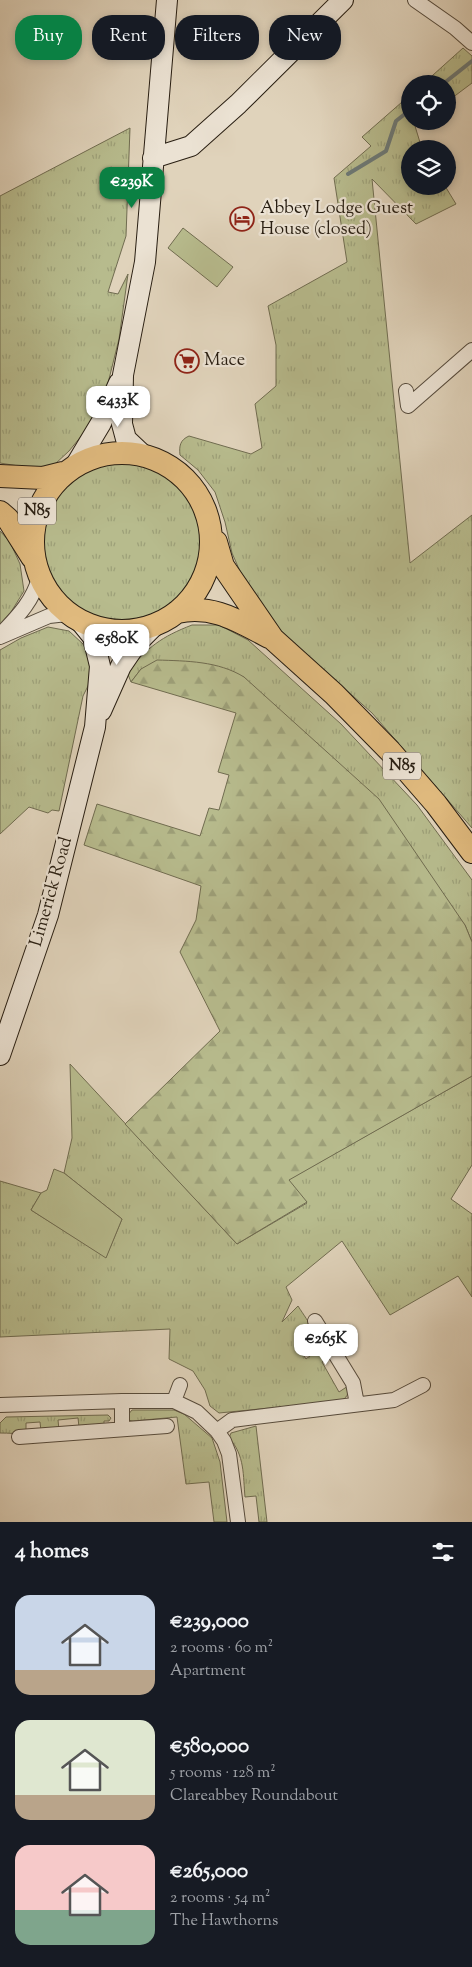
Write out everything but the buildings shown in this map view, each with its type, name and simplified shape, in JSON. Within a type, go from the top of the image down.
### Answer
[{"type":"main road","points":[[143,455],[126,439],[122,424],[123,375],[145,262],[167,0]]},
{"type":"main road","points":[[154,158],[191,146],[238,104],[343,0]]},
{"type":"main road","points":[[70,468],[101,423],[123,375]]},
{"type":"main road","name":"N85","points":[[0,476],[43,478],[105,455],[143,455],[166,464],[185,478],[205,507],[223,566],[272,639]]},
{"type":"main road","name":"N85","points":[[36,568],[32,530],[36,512],[44,496],[70,468]]},
{"type":"main road","name":"N85","points":[[0,512],[8,519],[52,598],[74,618],[108,629],[135,628],[156,624],[177,612],[192,609],[212,611],[230,617],[272,639],[334,694],[390,752],[436,804],[472,852]]},
{"type":"main road","name":"N85","points":[[177,612],[201,585],[209,566],[213,546],[211,526]]},
{"type":"main road","points":[[74,618],[93,637],[100,666],[95,727]]},
{"type":"main road","points":[[95,727],[121,666],[136,644],[156,624]]},
{"type":"main road","name":"Limerick Road","points":[[0,1055],[48,915],[95,727]]},
{"type":"street","points":[[415,0],[455,28],[472,43]]},
{"type":"street","points":[[406,391],[408,406],[472,350]]},
{"type":"street","points":[[0,636],[18,617],[35,592],[36,568]]},
{"type":"street","points":[[0,636],[49,616],[74,618]]},
{"type":"street","points":[[315,1321],[321,1340],[353,1383],[357,1404]]},
{"type":"street","points":[[174,1402],[180,1385]]},
{"type":"street","points":[[217,1431],[232,1420],[394,1400],[423,1385]]},
{"type":"street","points":[[122,1401],[122,1428]]},
{"type":"street","points":[[0,1405],[122,1401],[174,1402],[197,1412],[217,1431],[229,1454],[238,1522]]},
{"type":"street","points":[[20,1437],[167,1426]]},
{"type":"green space","points":[[463,48],[472,56],[472,83],[456,95],[456,75],[433,75]]},
{"type":"green space","points":[[401,103],[401,130],[416,130],[419,140],[401,140],[401,195],[450,195],[456,204],[416,224],[372,179],[410,563],[472,515],[472,828],[372,713],[287,637],[265,614],[247,587],[232,553],[225,522],[215,492],[198,470],[180,455],[181,444],[189,436],[251,454],[262,448],[255,404],[276,386],[276,345],[268,306],[347,262],[334,178],[371,146],[362,137]]},
{"type":"green space","points":[[130,128],[126,236],[108,292],[118,294],[128,274],[119,339],[107,387],[92,423],[69,451],[54,465],[37,469],[0,463],[0,196]]},
{"type":"green space","points":[[183,228],[233,267],[217,287],[168,248]]},
{"type":"green space","points":[[122,463],[152,469],[178,486],[195,512],[201,542],[195,572],[178,598],[152,615],[122,621],[92,615],[66,598],[49,572],[43,542],[49,512],[66,486],[92,469]]},
{"type":"green space","points":[[0,531],[10,542],[20,564],[24,591],[11,612],[0,624]]},
{"type":"green space","points":[[192,625],[219,625],[248,640],[341,724],[417,805],[472,880],[472,942],[465,925],[244,677],[141,669],[131,682],[127,672],[142,656],[163,639]]},
{"type":"green space","points":[[48,627],[69,631],[83,644],[90,661],[89,684],[83,696],[59,811],[52,810],[48,813],[29,807],[0,834],[0,650],[21,638]]},
{"type":"green space","points":[[157,660],[213,665],[244,677],[379,799],[465,925],[472,942],[472,1076],[289,1180],[307,1202],[237,1244],[125,1124],[220,1031],[180,952],[196,920],[201,886],[84,845],[97,804],[200,836],[209,808],[219,810],[229,775],[218,772],[236,713],[131,682],[141,669]]},
{"type":"green space","points":[[70,1064],[237,1244],[307,1203],[288,1180],[472,1076],[472,1165],[451,1199],[472,1214],[472,1297],[458,1276],[390,1315],[342,1241],[286,1287],[292,1300],[282,1322],[298,1306],[309,1324],[312,1334],[300,1350],[306,1359],[315,1352],[324,1351],[331,1357],[322,1362],[339,1392],[348,1386],[346,1397],[340,1401],[219,1413],[210,1406],[205,1390],[193,1371],[169,1359],[170,1329],[0,1337],[0,1181],[41,1193],[31,1210],[106,1257],[122,1219],[64,1173],[72,1138]]},
{"type":"green space","points":[[54,1169],[64,1173],[122,1219],[106,1258],[31,1210],[41,1193],[47,1190]]},
{"type":"green space","points":[[132,1410],[174,1410],[184,1414],[212,1438],[220,1462],[227,1522],[214,1522],[209,1482],[186,1484],[177,1417],[128,1420],[127,1416]]},
{"type":"green space","points":[[108,1415],[111,1418],[109,1421],[104,1421],[104,1425],[79,1427],[78,1418],[58,1420],[59,1430],[41,1431],[40,1422],[26,1423],[26,1433],[0,1433],[0,1423],[6,1417]]},
{"type":"green space","points":[[256,1426],[267,1522],[259,1522],[256,1496],[245,1497],[241,1459],[229,1438],[231,1433]]},
{"type":"waterway","points":[[454,75],[472,61]]},
{"type":"waterway","points":[[348,174],[386,151],[396,121],[401,117]]},
{"type":"place","name":"Abbey Lodge Guest House (closed)","points":[[242,219]]},
{"type":"place","name":"Mace","points":[[187,361]]}]
